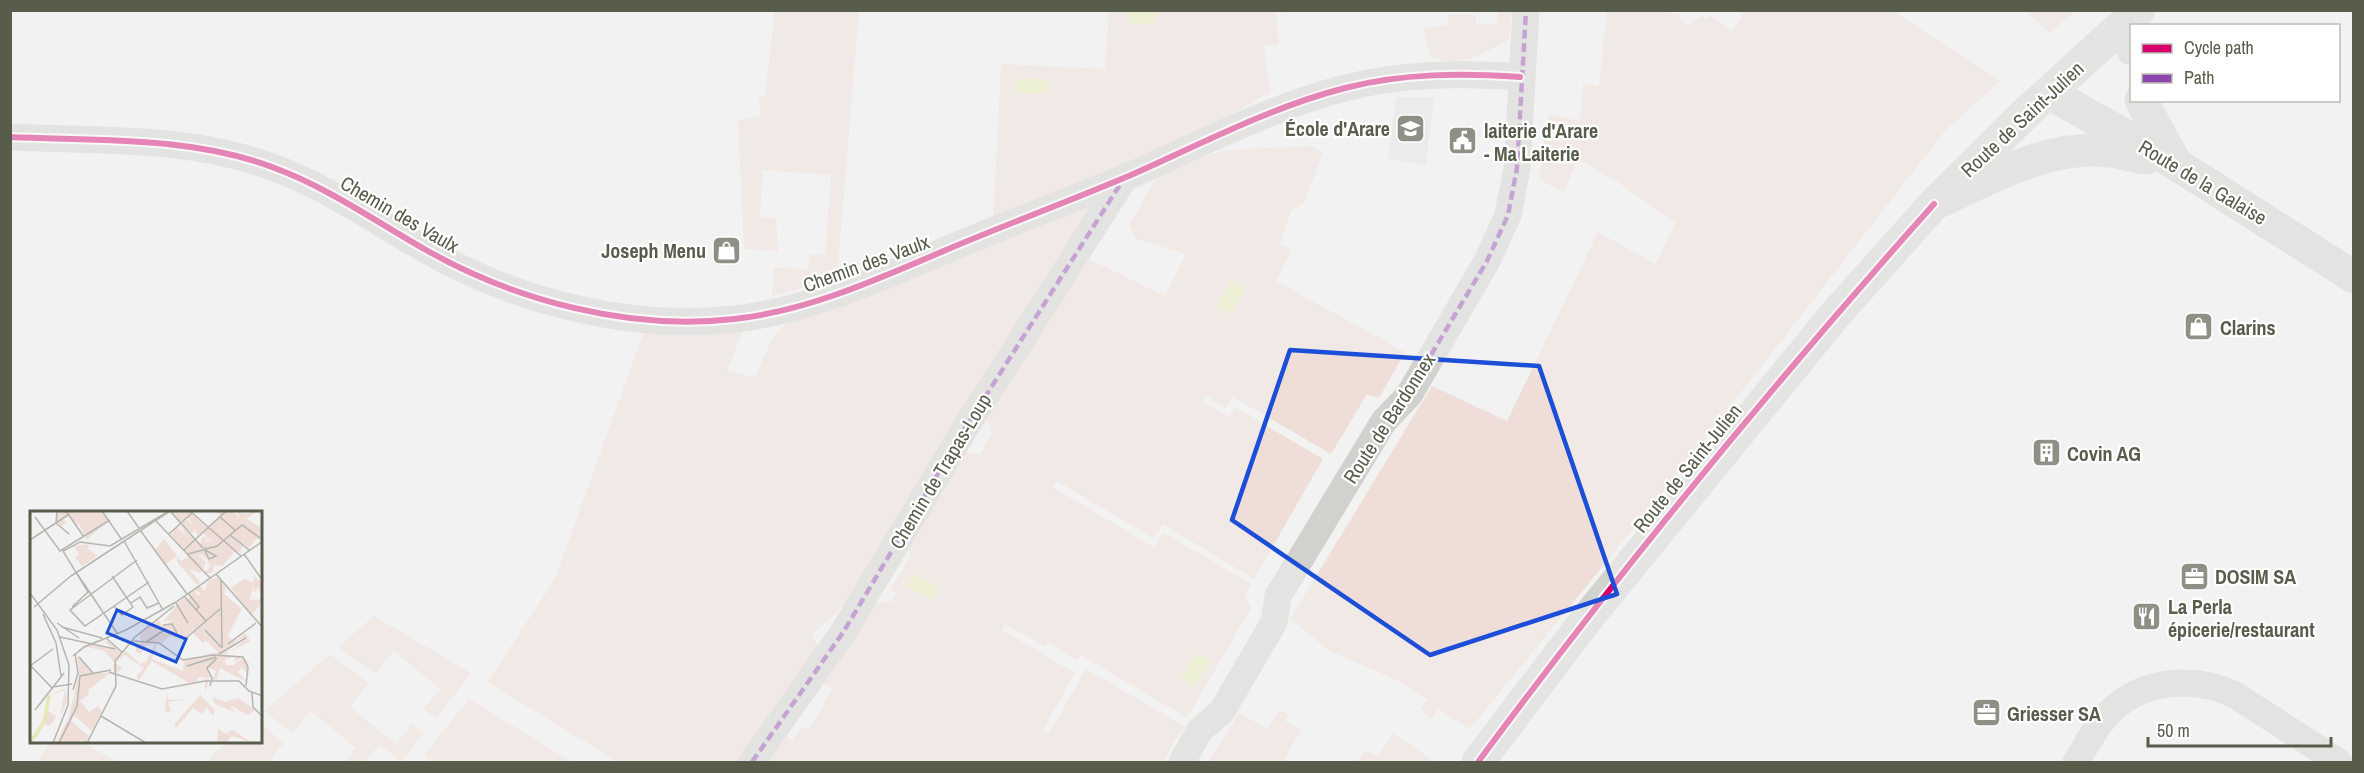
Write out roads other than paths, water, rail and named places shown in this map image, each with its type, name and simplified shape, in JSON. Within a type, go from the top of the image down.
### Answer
[{"type":"main road","name":"Route de Saint-Julien","points":[[1478,762],[1561,652],[1703,474],[1834,316],[1934,204],[2049,93],[2130,29]]},
{"type":"street","name":"Route de Bardonnex","points":[[1182,762],[1200,730],[1222,711],[1274,622],[1278,596],[1384,421],[1409,395],[1487,261],[1508,215],[1515,177],[1526,10]]},
{"type":"street","name":"Chemin des Vaulx","points":[[10,137],[150,144],[246,159],[291,175],[330,193],[430,252],[469,271],[567,305],[647,319],[731,320],[823,299],[857,288],[1125,177],[1282,108],[1347,87],[1421,75],[1520,77]]},
{"type":"street","name":"Route de la Galaise","points":[[2049,93],[2176,164],[2354,277]]},
{"type":"street","points":[[2142,102],[2176,164]]},
{"type":"street","points":[[1934,204],[2026,163],[2065,153],[2108,151],[2176,164]]},
{"type":"street","name":"Chemin de Trapas-Loup","points":[[752,762],[844,631],[964,430],[1125,177]]},
{"type":"street","points":[[2076,762],[2102,722],[2128,698],[2165,684],[2193,682],[2221,688],[2235,695],[2339,762]]},
{"type":"place","name":"École d'Arare","points":[[1411,128]]},
{"type":"place","name":"laiterie d'Arare - Ma Laiterie","points":[[1463,141]]},
{"type":"place","name":"Joseph Menu","points":[[727,250]]},
{"type":"place","name":"Clarins","points":[[2199,327]]},
{"type":"place","name":"Covin AG","points":[[2046,453]]},
{"type":"place","name":"DOSIM SA","points":[[2194,576]]},
{"type":"place","name":"La Perla épicerie/restaurant","points":[[2147,617]]},
{"type":"place","name":"Griesser SA","points":[[1986,713]]}]
